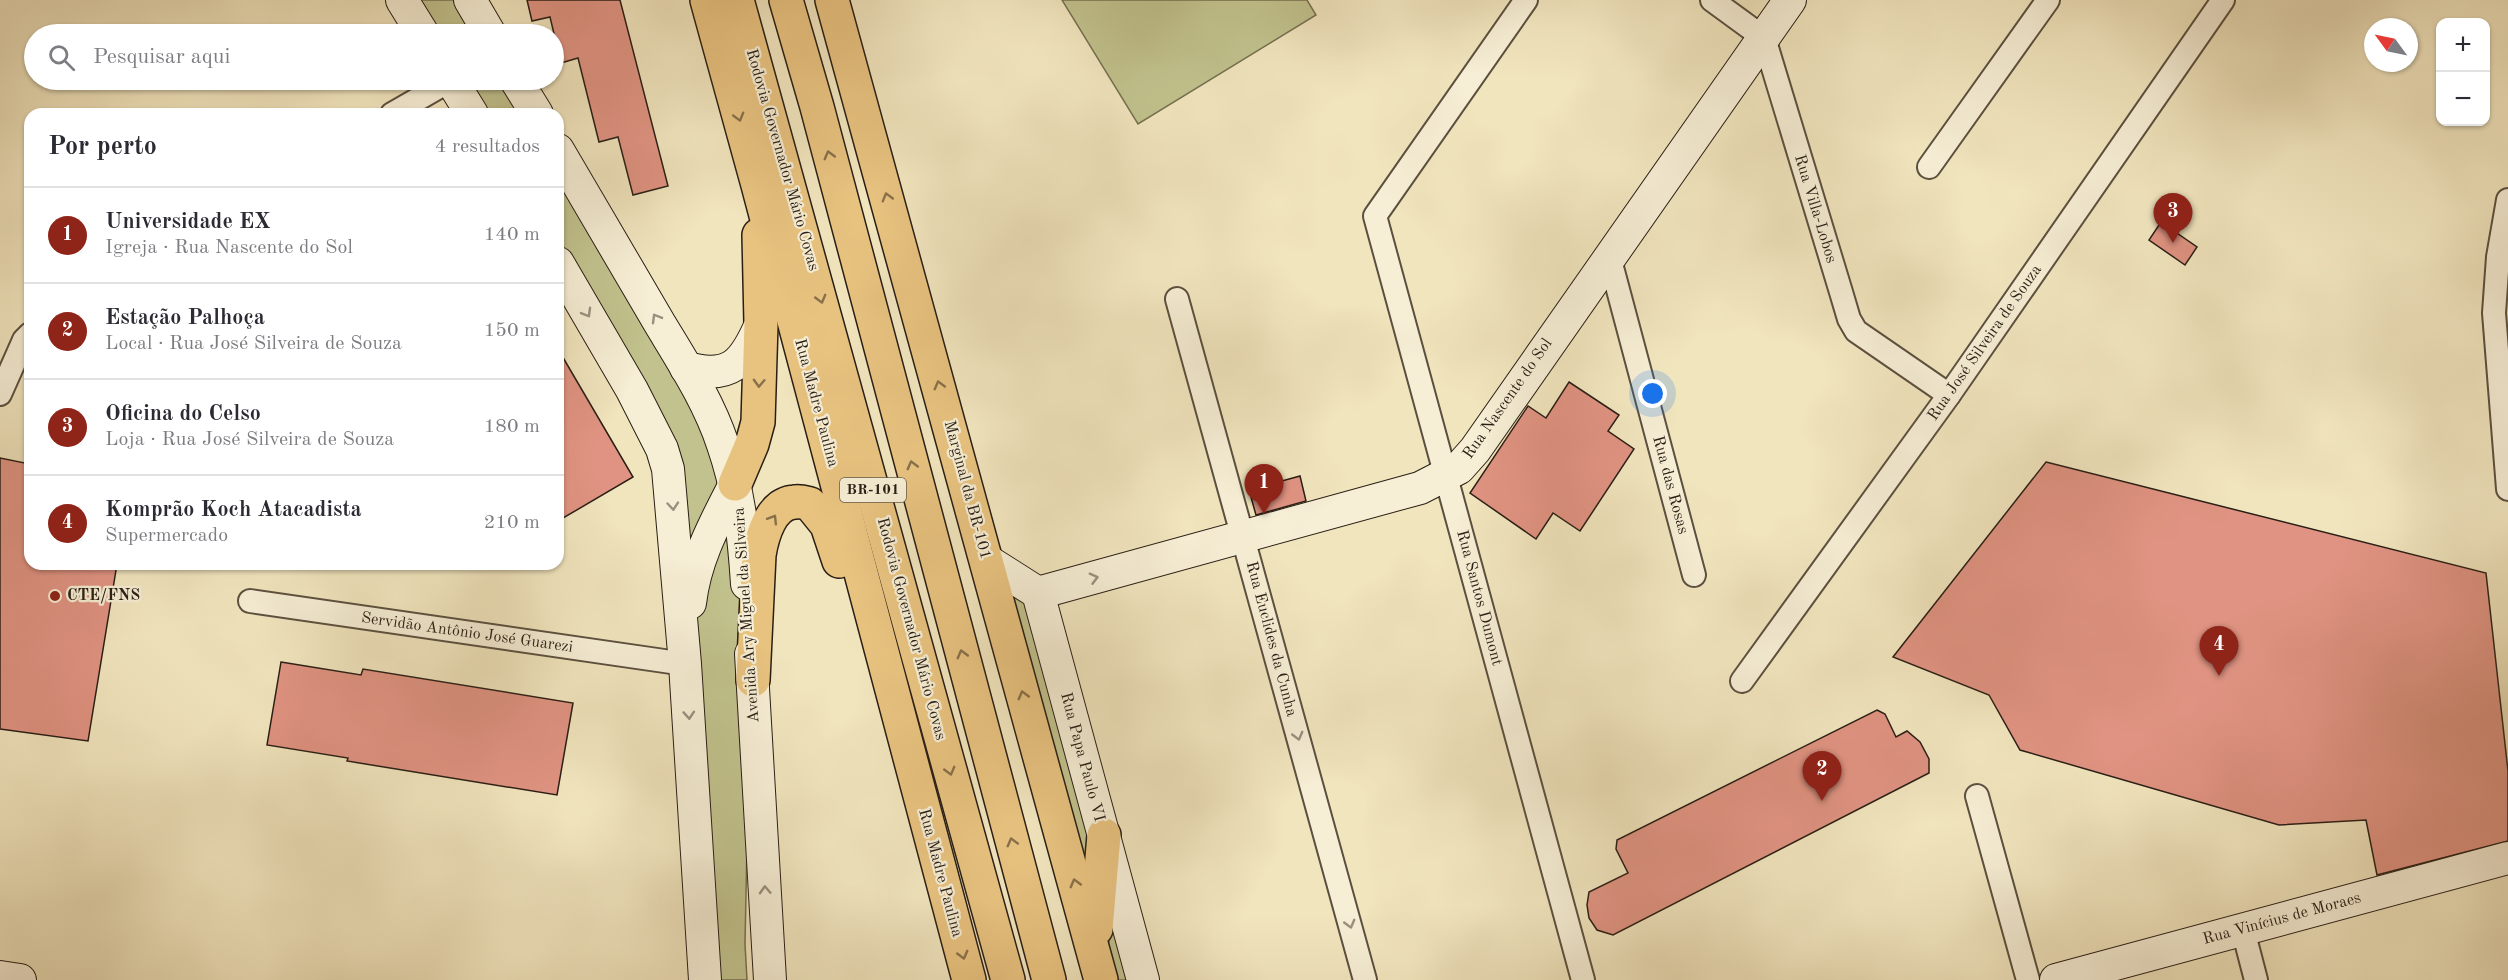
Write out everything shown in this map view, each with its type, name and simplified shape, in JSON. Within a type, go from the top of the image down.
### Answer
[{"type":"main road","name":"Rua Madre Paulina","points":[[707,0],[969,980]]},
{"type":"main road","points":[[716,0],[781,156]]},
{"type":"main road","name":"Rodovia Governador Mário Covas","points":[[737,0],[1008,980]]},
{"type":"main road","name":"BR-101","points":[[786,0],[817,107],[1048,980]]},
{"type":"main road","points":[[803,0],[817,107]]},
{"type":"main road","name":"Marginal da BR-101","points":[[832,0],[1097,966]]},
{"type":"main road","points":[[735,484],[752,444],[758,422],[761,324],[758,185]]},
{"type":"main road","points":[[753,680],[756,590],[762,540],[772,518],[782,507],[795,501],[810,504],[827,525],[876,664],[890,684]]},
{"type":"main road","points":[[1097,966],[1104,835]]},
{"type":"street","points":[[402,0],[417,24]]},
{"type":"street","points":[[470,0],[484,24]]},
{"type":"street","name":"Rua Santos Dumont","points":[[1526,0],[1375,216],[1583,980]]},
{"type":"street","points":[[1712,0],[1764,38]]},
{"type":"street","name":"Rua Nascente do Sol","points":[[1038,593],[1420,489],[1459,468],[1475,450],[1790,0]]},
{"type":"street","points":[[1929,168],[2048,0]]},
{"type":"street","name":"Rua José Silveira de Souza","points":[[1742,681],[1949,395],[2223,0]]},
{"type":"street","name":"Rua Villa-Lobos","points":[[1764,38],[1849,319],[1856,331],[1868,341],[1949,395]]},
{"type":"street","points":[[402,108],[434,90]]},
{"type":"street","points":[[457,90],[468,108]]},
{"type":"street","points":[[522,90],[533,108]]},
{"type":"street","name":"Avenida Ary Miguel da Silveira","points":[[564,160],[686,368],[723,442],[735,484],[744,536],[770,980]]},
{"type":"street","points":[[2508,200],[2498,257],[2494,313],[2508,489]]},
{"type":"street","name":"Rua das Rosas","points":[[1609,256],[1694,575]]},
{"type":"street","points":[[564,273],[632,390],[663,449],[668,469],[673,502],[685,661],[705,980]]},
{"type":"street","name":"Rua Euclides da Cunha","points":[[1177,298],[1365,980]]},
{"type":"street","points":[[686,368],[714,373],[730,368],[744,357],[761,324]]},
{"type":"street","points":[[0,394],[24,340]]},
{"type":"street","points":[[685,661],[693,580],[706,540],[735,484]]},
{"type":"street","points":[[986,560],[1038,593]]},
{"type":"street","name":"Rua Papa Paulo VI","points":[[1038,593],[1143,980]]},
{"type":"street","name":"Servidão Antônio José Guarezi","points":[[250,601],[685,661]]},
{"type":"street","points":[[1977,796],[2028,980]]},
{"type":"street","name":"Rua Vinícius de Moraes","points":[[2056,980],[2508,858]]},
{"type":"street","points":[[2243,930],[2256,980]]},
{"type":"street","points":[[0,976],[20,980]]},
{"type":"green space","points":[[416,0],[462,0],[476,24],[431,24]]},
{"type":"green space","points":[[1062,0],[1307,0],[1316,15],[1138,124]]},
{"type":"green space","points":[[470,90],[515,90],[526,108],[480,108]]},
{"type":"green space","points":[[564,171],[667,343],[729,481],[689,554],[634,368],[564,249]]},
{"type":"green space","points":[[717,528],[739,543],[749,744],[745,944],[747,980],[718,980],[695,603]]},
{"type":"green space","points":[[1006,579],[1035,602],[1093,829],[1087,900]]},
{"type":"green space","points":[[1115,893],[1139,980],[1117,980],[1108,948]]},
{"type":"building","points":[[527,0],[620,0],[668,186],[633,195],[618,137],[599,142],[578,58],[564,62],[564,24],[552,24],[550,17],[532,21]]},
{"type":"building","points":[[2161,222],[2197,247],[2185,265],[2149,240]]},
{"type":"building","points":[[564,359],[633,477],[564,517]]},
{"type":"building","points":[[1569,382],[1619,415],[1608,431],[1634,449],[1580,531],[1553,513],[1536,539],[1470,493],[1528,406],[1546,418]]},
{"type":"building","points":[[0,458],[24,463],[24,570],[116,570],[88,741],[0,729]]},
{"type":"building","points":[[2046,462],[2486,573],[2508,771],[2508,841],[2377,875],[2366,820],[2279,825],[2020,750],[1989,695],[1893,657]]},
{"type":"building","points":[[1300,476],[1306,501],[1256,515],[1249,490]]},
{"type":"building","points":[[281,662],[361,675],[363,669],[573,703],[557,795],[347,761],[348,758],[267,745]]},
{"type":"building","points":[[1877,710],[1885,714],[1896,737],[1907,731],[1920,742],[1929,759],[1929,773],[1613,935],[1597,930],[1589,918],[1587,905],[1589,892],[1628,873],[1616,849],[1617,840]]},
{"type":"place","name":"Oficina do Celso","points":[[2173,243]]},
{"type":"place","name":"Universidade EX","points":[[1264,514]]},
{"type":"place","name":"CTE/FNS","points":[[55,596]]},
{"type":"place","name":"Komprão Koch Atacadista","points":[[2219,676]]},
{"type":"place","name":"Estação Palhoça","points":[[1822,801]]}]
